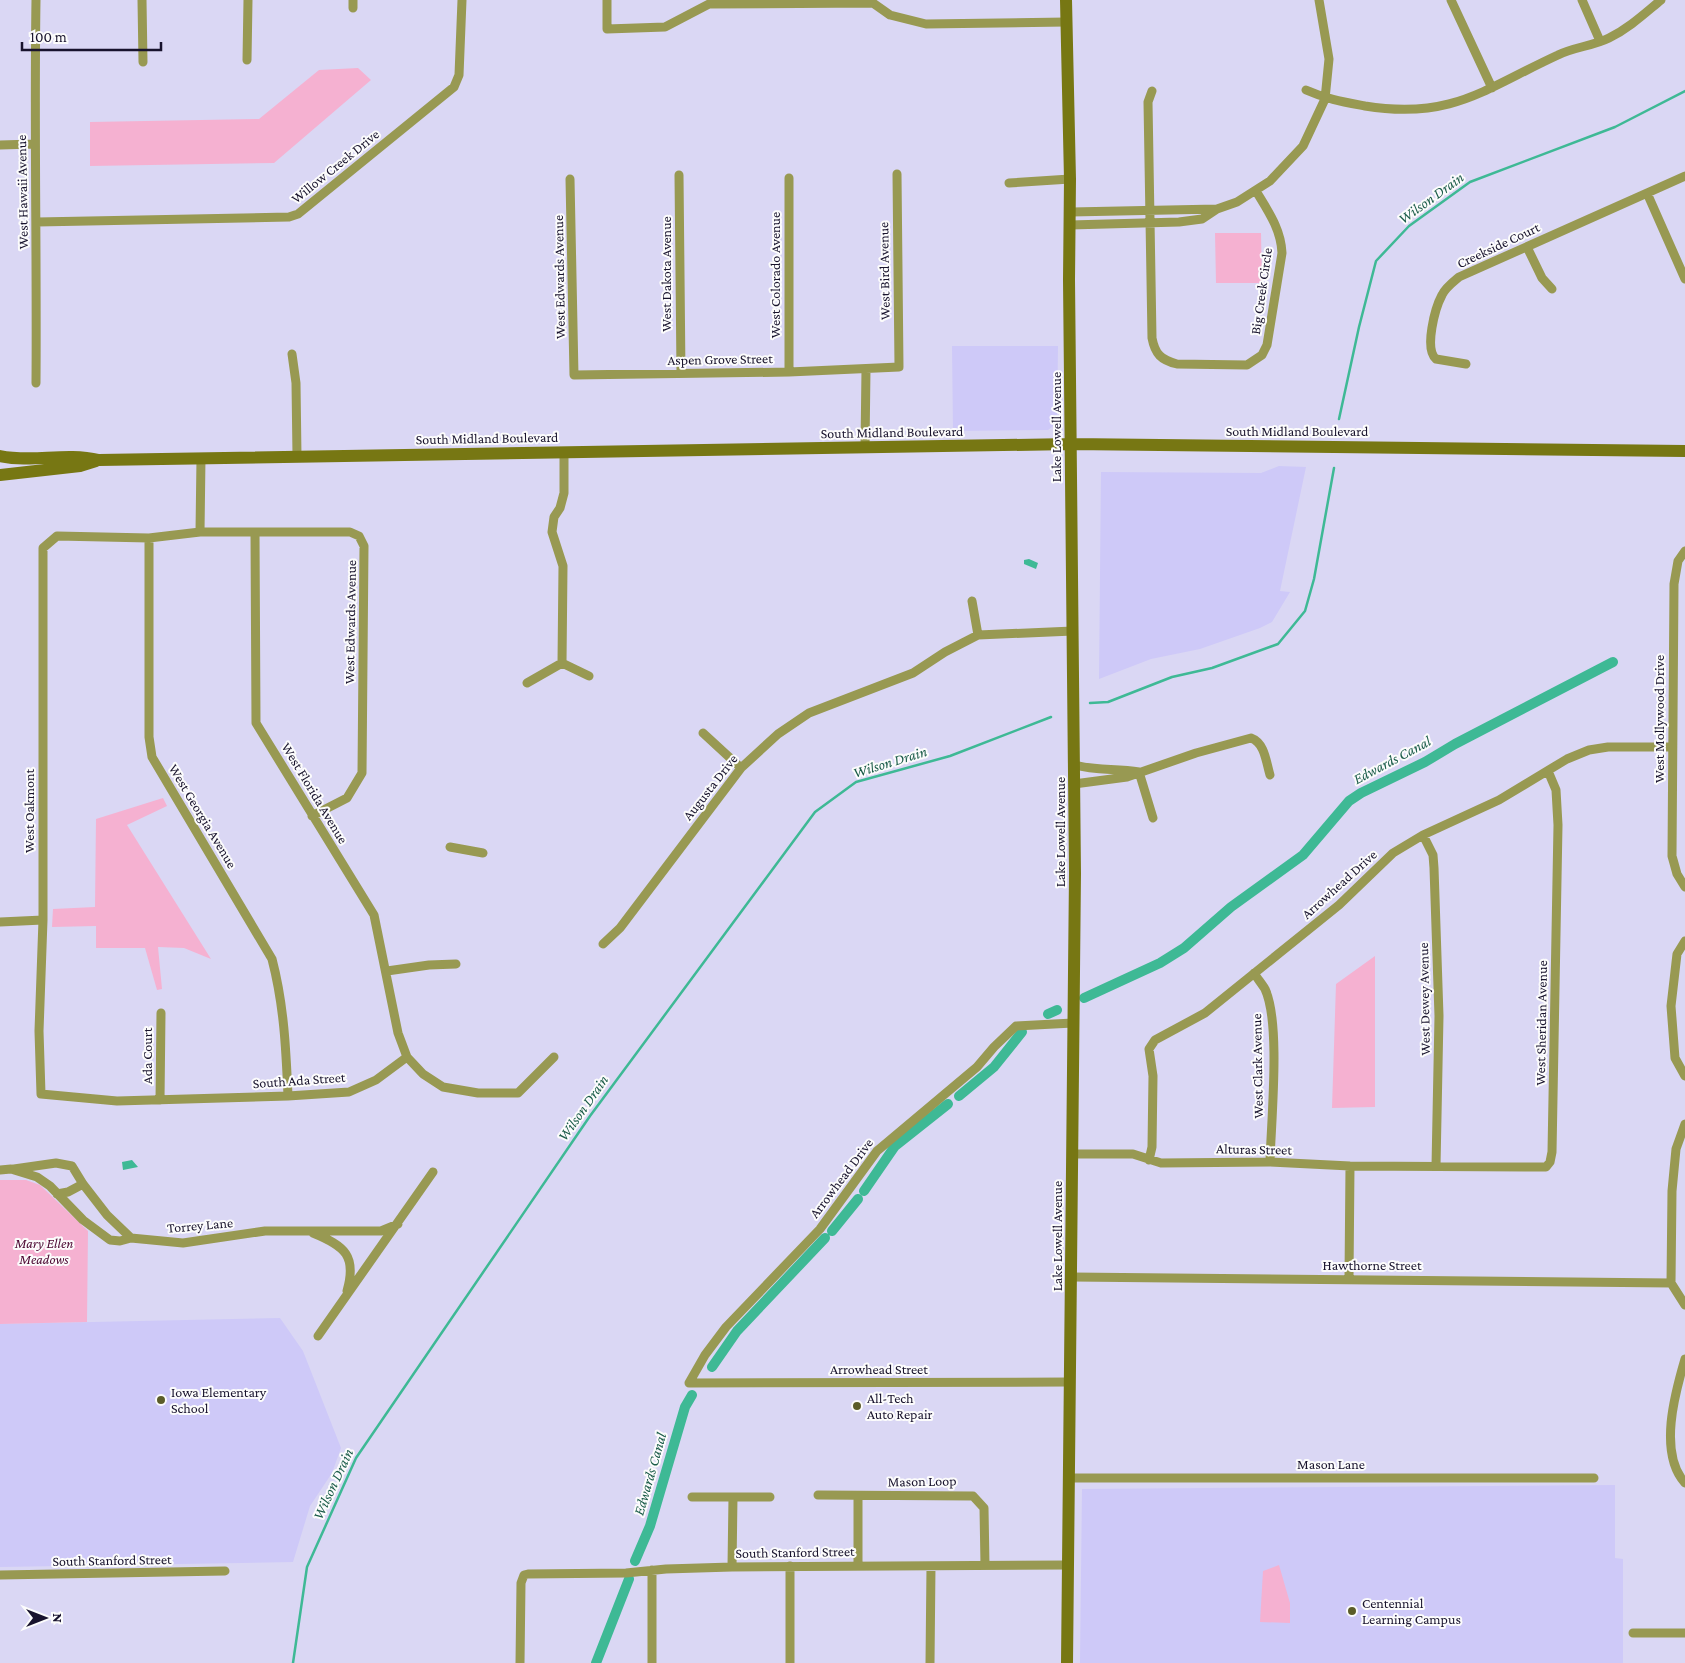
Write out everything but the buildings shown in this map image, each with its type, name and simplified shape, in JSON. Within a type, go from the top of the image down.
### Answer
[{"type":"main road","name":"Lake Lowell Avenue","points":[[1066,0],[1071,212],[1071,444],[1075,765],[1072,1277],[1069,1382],[1067,1663]]},
{"type":"main road","name":"South Midland Boulevard","points":[[0,456],[14,459],[78,456],[99,460],[1071,444],[1685,451]]},
{"type":"main road","name":"South Midland Boulevard","points":[[0,475],[80,466],[99,460]]},
{"type":"street","name":"West Hawaii Avenue","points":[[36,0],[34,144],[37,222],[36,383]]},
{"type":"street","points":[[142,0],[143,62]]},
{"type":"street","points":[[246,60],[248,0]]},
{"type":"street","name":"Willow Creek Drive","points":[[37,222],[289,217],[298,214],[454,87],[459,75],[462,0]]},
{"type":"street","points":[[606,0],[607,28],[622,30],[666,27],[709,4],[872,3],[890,15],[926,24],[1066,22]]},
{"type":"street","points":[[1070,225],[1150,223],[1202,219],[1217,209],[1237,202],[1256,191],[1285,168],[1303,146],[1325,99],[1329,59],[1319,0]]},
{"type":"street","points":[[1451,0],[1492,88]]},
{"type":"street","points":[[1582,0],[1600,41]]},
{"type":"street","points":[[1306,90],[1325,99],[1390,110],[1421,110],[1456,104],[1560,54],[1600,41],[1630,26],[1661,0]]},
{"type":"street","name":"Big Creek Circle","points":[[1152,91],[1148,102],[1152,338],[1154,350],[1160,358],[1177,364],[1247,365],[1262,354],[1267,345],[1282,253],[1278,230],[1256,191]]},
{"type":"street","points":[[0,145],[34,144]]},
{"type":"street","name":"West Bird Avenue","points":[[897,174],[898,367]]},
{"type":"street","name":"West Dakota Avenue","points":[[679,175],[680,373]]},
{"type":"street","name":"Creekside Court","points":[[1466,364],[1442,362],[1431,353],[1430,346],[1436,309],[1443,292],[1459,277],[1685,176]]},
{"type":"street","name":"West Colorado Avenue","points":[[789,178],[789,372]]},
{"type":"street","name":"West Edwards Avenue","points":[[570,179],[574,376]]},
{"type":"street","points":[[1009,183],[1070,179]]},
{"type":"street","points":[[1647,193],[1685,279]]},
{"type":"street","points":[[1071,212],[1217,209]]},
{"type":"street","points":[[1527,247],[1542,278],[1552,289]]},
{"type":"street","points":[[292,354],[296,383],[297,456]]},
{"type":"street","name":"Aspen Grove Street","points":[[574,376],[789,372],[898,367]]},
{"type":"street","points":[[865,447],[866,369]]},
{"type":"street","points":[[562,663],[563,566],[552,532],[554,517],[560,508],[564,493],[564,453]]},
{"type":"street","points":[[200,532],[201,458]]},
{"type":"street","name":"West Edwards Avenue","points":[[78,536],[149,538],[200,532],[350,532],[359,536],[364,546],[362,774],[347,798],[312,816]]},
{"type":"street","name":"West Florida Avenue","points":[[254,532],[256,723],[374,915],[398,1033],[408,1057]]},
{"type":"street","name":"West Oakmont","points":[[61,1096],[41,1094],[39,1031],[43,920],[43,548],[57,536],[78,536]]},
{"type":"street","name":"West Georgia Avenue","points":[[149,538],[149,737],[152,757],[272,959],[280,992],[285,1028],[288,1096]]},
{"type":"street","name":"West Mollywood Drive","points":[[1685,551],[1678,561],[1674,584],[1672,747],[1672,856],[1677,874],[1685,886]]},
{"type":"street","points":[[972,601],[978,635]]},
{"type":"street","name":"Augusta Drive","points":[[603,944],[620,928],[741,768],[778,734],[809,713],[913,673],[945,652],[978,635],[1073,631]]},
{"type":"street","points":[[562,663],[589,676]]},
{"type":"street","points":[[527,684],[562,663]]},
{"type":"street","points":[[703,733],[741,768]]},
{"type":"street","points":[[1074,784],[1127,777],[1196,753],[1251,738],[1256,740],[1262,747],[1270,775]]},
{"type":"street","name":"Arrowhead Drive","points":[[1149,1160],[1152,1147],[1153,1076],[1149,1049],[1154,1040],[1205,1013],[1339,904],[1393,853],[1422,835],[1499,800],[1567,759],[1589,750],[1608,747],[1672,747]]},
{"type":"street","points":[[1075,765],[1095,770],[1139,772]]},
{"type":"street","name":"West Sheridan Avenue","points":[[1436,1166],[1546,1167],[1550,1162],[1558,804],[1556,790],[1548,771]]},
{"type":"street","points":[[1139,772],[1154,818]]},
{"type":"street","name":"West Dewey Avenue","points":[[1422,835],[1433,855],[1434,868],[1439,1016],[1436,1166]]},
{"type":"street","points":[[450,847],[483,853]]},
{"type":"street","points":[[0,922],[43,920]]},
{"type":"street","points":[[1685,940],[1677,954],[1671,1006],[1675,1058],[1685,1076]]},
{"type":"street","points":[[387,972],[429,965],[456,964]]},
{"type":"street","name":"West Clark Avenue","points":[[1254,974],[1265,989],[1270,1006],[1272,1024],[1273,1067],[1270,1162]]},
{"type":"street","name":"Ada Court","points":[[160,1100],[161,1012]]},
{"type":"street","name":"Arrowhead Drive","points":[[689,1383],[704,1354],[726,1327],[820,1229],[868,1162],[890,1138],[977,1067],[1016,1026],[1073,1023]]},
{"type":"street","points":[[408,1057],[422,1074],[443,1087],[478,1093],[518,1093],[554,1057]]},
{"type":"street","name":"South Ada Street","points":[[61,1096],[117,1101],[288,1096],[349,1092],[376,1080],[408,1057]]},
{"type":"street","points":[[1685,1124],[1676,1149],[1672,1191],[1671,1283],[1685,1305]]},
{"type":"street","name":"Alturas Street","points":[[1073,1154],[1133,1154],[1161,1162],[1270,1162],[1350,1166],[1436,1166]]},
{"type":"street","points":[[11,1169],[40,1164],[68,1164],[72,1166],[83,1184],[107,1215],[131,1238]]},
{"type":"street","points":[[1348,1278],[1350,1166]]},
{"type":"street","name":"Torrey Lane","points":[[0,1170],[11,1169],[37,1177],[83,1220],[110,1240],[120,1241],[131,1238],[182,1243],[265,1231],[381,1230],[398,1224]]},
{"type":"street","points":[[318,1336],[434,1172]]},
{"type":"street","points":[[57,1194],[68,1192],[83,1184]]},
{"type":"street","points":[[307,1230],[337,1244],[351,1261],[351,1277],[345,1299]]},
{"type":"street","name":"Hawthorne Street","points":[[1072,1277],[1348,1278],[1671,1283]]},
{"type":"street","points":[[1684,1482],[1673,1462],[1672,1406],[1685,1359]]},
{"type":"street","name":"Arrowhead Street","points":[[689,1383],[1069,1382]]},
{"type":"street","name":"Mason Lane","points":[[1069,1478],[1594,1478]]},
{"type":"street","name":"Mason Loop","points":[[818,1495],[973,1496],[984,1508],[985,1564]]},
{"type":"street","points":[[692,1496],[770,1496]]},
{"type":"street","points":[[858,1496],[858,1565]]},
{"type":"street","points":[[732,1567],[733,1497]]},
{"type":"street","name":"South Stanford Street","points":[[520,1663],[521,1583],[524,1575],[626,1573],[652,1570],[732,1567],[1067,1565]]},
{"type":"street","points":[[790,1566],[790,1663]]},
{"type":"street","points":[[930,1663],[931,1566]]},
{"type":"street","points":[[652,1570],[652,1663]]},
{"type":"street","name":"South Stanford Street","points":[[0,1575],[225,1571]]},
{"type":"street","points":[[1632,1633],[1685,1633]]},
{"type":"shaded area","points":[[952,346],[1058,346],[1057,423],[1048,430],[953,431]]},
{"type":"shaded area","points":[[1279,466],[1306,467],[1280,591],[1290,592],[1272,622],[1200,649],[1151,659],[1099,679],[1101,472],[1261,473]]},
{"type":"shaded area","points":[[1029,559],[1038,563],[1036,569],[1024,564],[1024,560]]},
{"type":"shaded area","points":[[132,1160],[138,1167],[123,1170],[122,1162]]},
{"type":"shaded area","name":"Iowa Elementary School","points":[[280,1318],[303,1351],[341,1448],[332,1473],[310,1506],[293,1562],[0,1567],[0,1324]]},
{"type":"shaded area","name":"Centennial Learning Campus","points":[[1615,1485],[1615,1558],[1623,1559],[1623,1663],[1080,1663],[1082,1489]]},
{"type":"green space","points":[[358,68],[371,80],[274,163],[90,166],[90,122],[259,119],[319,70]]},
{"type":"green space","points":[[1215,233],[1261,233],[1262,283],[1216,283]]},
{"type":"green space","points":[[163,798],[167,806],[127,825],[211,959],[184,948],[158,947],[162,989],[157,990],[145,948],[96,948],[96,926],[52,927],[53,909],[95,907],[96,819]]},
{"type":"green space","points":[[1375,956],[1375,1107],[1332,1108],[1336,984]]},
{"type":"green space","name":"Mary Ellen Meadows","points":[[0,1180],[26,1180],[40,1185],[88,1231],[87,1322],[0,1324]]},
{"type":"green space","points":[[1279,1565],[1290,1603],[1290,1623],[1260,1622],[1263,1571]]},
{"type":"waterway","name":"Wilson Drain","points":[[1339,419],[1359,327],[1376,261],[1409,226],[1470,182],[1615,127],[1685,91]]},
{"type":"waterway","name":"Wilson Drain","points":[[1090,703],[1108,702],[1172,677],[1212,668],[1278,644],[1305,611],[1314,579],[1334,468]]},
{"type":"waterway","name":"Edwards Canal","points":[[1084,998],[1160,963],[1184,948],[1231,907],[1303,855],[1349,801],[1361,793],[1425,762],[1455,744],[1613,662]]},
{"type":"waterway","name":"Wilson Drain","points":[[293,1663],[307,1567],[356,1458],[590,1116],[815,812],[856,782],[950,756],[1051,717]]},
{"type":"waterway","name":"Edwards Canal","points":[[1048,1014],[1057,1010]]},
{"type":"waterway","name":"Edwards Canal","points":[[959,1096],[994,1067],[1022,1032]]},
{"type":"waterway","name":"Edwards Canal","points":[[864,1191],[895,1146],[948,1104]]},
{"type":"waterway","name":"Edwards Canal","points":[[832,1231],[858,1199]]},
{"type":"waterway","name":"Edwards Canal","points":[[712,1367],[737,1331],[825,1238]]},
{"type":"waterway","name":"Edwards Canal","points":[[635,1561],[650,1526],[685,1407],[692,1395]]},
{"type":"waterway","name":"Edwards Canal","points":[[596,1663],[629,1579]]},
{"type":"place","name":"Iowa Elementary School","points":[[161,1400]]},
{"type":"place","name":"All-Tech Auto Repair","points":[[857,1406]]},
{"type":"place","name":"Centennial Learning Campus","points":[[1352,1611]]}]
